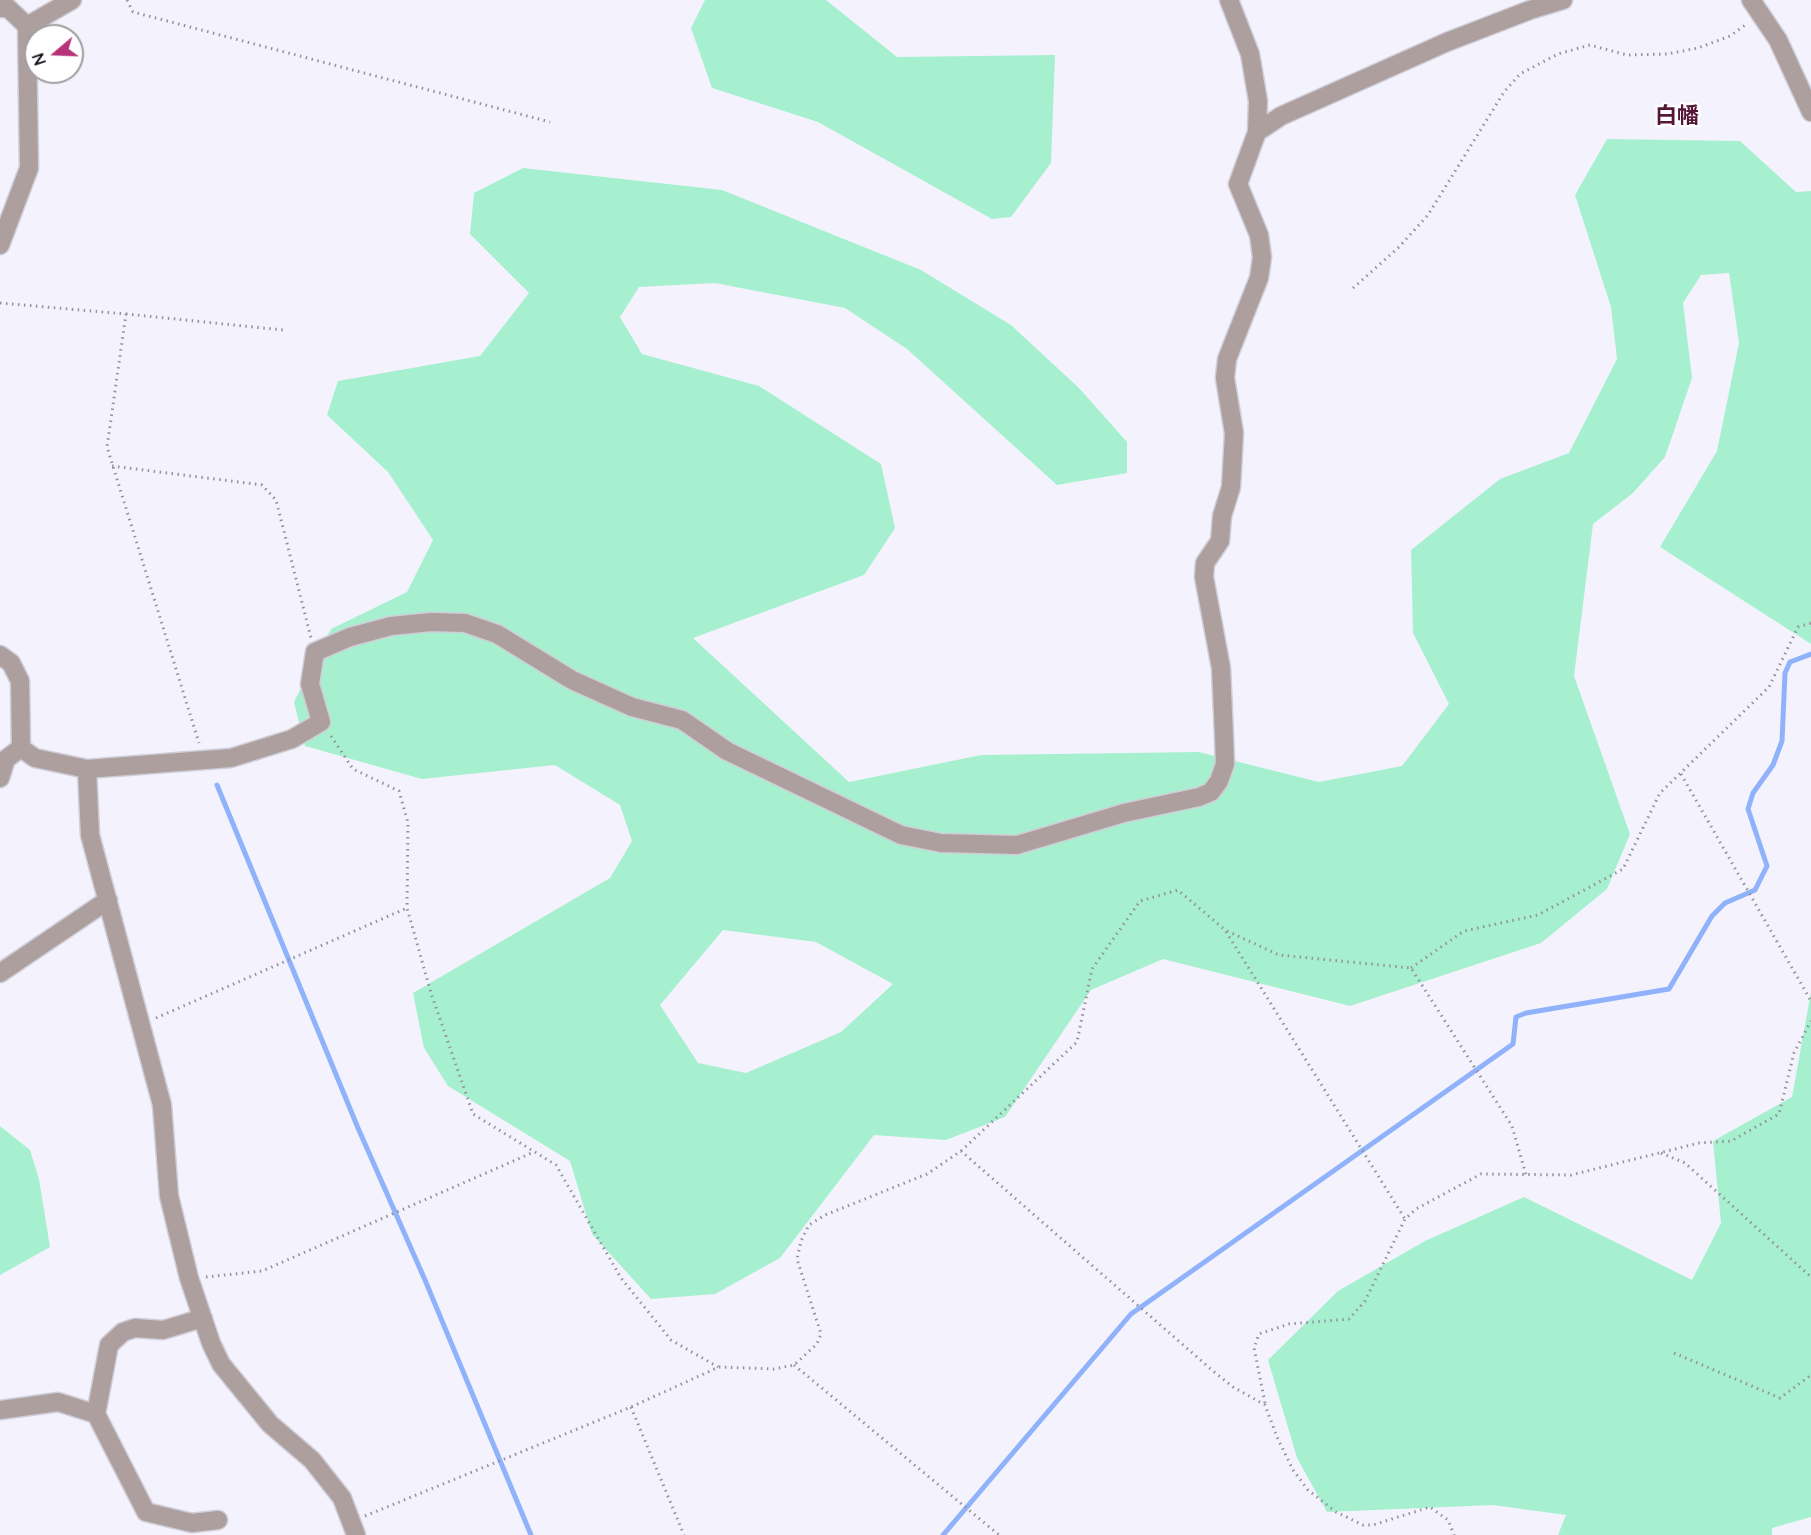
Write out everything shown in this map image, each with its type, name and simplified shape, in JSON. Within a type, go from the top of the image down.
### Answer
[{"type":"street","points":[[30,24],[72,0]]},
{"type":"street","points":[[21,748],[35,758],[87,769],[231,758],[291,739],[321,722],[310,684],[315,652],[350,637],[391,626],[431,622],[465,623],[497,634],[572,680],[632,707],[682,720],[727,751],[788,778],[868,821],[902,835],[941,843],[1017,845],[1124,813],[1199,797],[1211,792],[1219,781],[1225,764],[1221,668],[1206,585],[1205,563],[1220,541],[1222,516],[1231,487],[1234,433],[1225,378],[1227,359],[1259,278],[1262,257],[1259,235],[1238,184],[1257,132],[1258,101],[1250,54],[1229,0]]},
{"type":"street","points":[[1257,132],[1281,116],[1447,42],[1530,10],[1563,0]]},
{"type":"street","points":[[1755,7],[1778,40],[1811,112]]},
{"type":"street","points":[[0,8],[8,8],[25,24]]},
{"type":"street","points":[[0,245],[29,168],[28,84]]},
{"type":"street","points":[[0,655],[11,663],[20,681],[21,748]]},
{"type":"street","points":[[0,778],[6,759],[21,748]]},
{"type":"street","points":[[87,769],[90,835],[162,1105],[169,1196],[189,1278],[210,1343],[221,1364],[270,1425],[312,1460],[342,1498],[354,1528]]},
{"type":"street","points":[[0,973],[108,900]]},
{"type":"street","points":[[203,1318],[163,1330],[135,1328],[123,1332],[109,1345],[96,1414],[146,1512],[192,1523],[218,1520]]},
{"type":"street","points":[[0,1410],[58,1402],[96,1414]]},
{"type":"path","points":[[127,0],[133,12],[550,122]]},
{"type":"path","points":[[1353,288],[1398,248],[1428,215],[1504,92],[1520,74],[1558,54],[1590,45],[1627,55],[1667,54],[1698,48],[1730,36],[1755,7]]},
{"type":"path","points":[[0,303],[283,330]]},
{"type":"path","points":[[126,314],[107,447],[204,760]]},
{"type":"path","points":[[112,466],[262,485],[276,500],[315,652]]},
{"type":"path","points":[[354,1528],[719,1367],[774,1369],[794,1365],[817,1344],[821,1334],[797,1259],[801,1241],[809,1225],[825,1215],[927,1174],[961,1151],[1077,1042],[1092,969],[1140,901],[1178,890],[1226,930],[1279,955],[1411,968],[1464,932],[1538,915],[1623,868],[1660,793],[1768,687],[1798,627],[1811,623]]},
{"type":"path","points":[[321,722],[353,769],[399,791],[408,823],[407,908],[431,993],[472,1114],[556,1165],[621,1278],[671,1340],[719,1367]]},
{"type":"path","points":[[1680,773],[1811,1001]]},
{"type":"path","points":[[141,1024],[407,908]]},
{"type":"path","points":[[1226,930],[1405,1219]]},
{"type":"path","points":[[1411,968],[1512,1126],[1526,1174]]},
{"type":"path","points":[[1454,1535],[1448,1520],[1430,1507],[1373,1525],[1363,1525],[1336,1512],[1308,1490],[1293,1470],[1265,1405],[1254,1348],[1259,1334],[1289,1324],[1348,1318],[1365,1301],[1405,1219],[1416,1209],[1481,1174],[1571,1175],[1699,1143],[1731,1141],[1779,1114],[1794,1053],[1811,1021]]},
{"type":"path","points":[[961,1151],[1213,1371],[1233,1387],[1265,1405]]},
{"type":"path","points":[[189,1278],[262,1271],[535,1152]]},
{"type":"path","points":[[1659,1153],[1685,1163],[1811,1277]]},
{"type":"path","points":[[1674,1353],[1780,1398],[1811,1375]]},
{"type":"path","points":[[794,1365],[999,1535]]},
{"type":"path","points":[[631,1407],[684,1535]]},
{"type":"green space","points":[[705,0],[826,0],[897,57],[1055,55],[1051,163],[1011,217],[992,219],[818,122],[712,88],[691,28]]},
{"type":"green space","points":[[1607,139],[1740,141],[1796,192],[1811,191],[1811,644],[1660,547],[1717,451],[1739,343],[1729,273],[1701,275],[1683,303],[1692,378],[1665,457],[1633,493],[1593,524],[1574,676],[1630,834],[1607,889],[1541,943],[1350,1006],[1163,959],[1091,990],[1005,1117],[946,1140],[874,1135],[780,1258],[715,1294],[651,1299],[592,1234],[570,1161],[448,1086],[424,1048],[413,993],[610,878],[632,841],[620,805],[555,765],[422,779],[305,746],[294,702],[331,629],[407,592],[433,540],[388,472],[327,415],[338,381],[480,356],[529,293],[470,234],[474,193],[523,168],[722,190],[921,270],[1011,325],[1079,388],[1127,442],[1127,473],[1057,485],[907,349],[845,308],[715,283],[639,287],[620,317],[642,354],[759,386],[881,464],[895,528],[864,575],[693,638],[849,782],[981,755],[1199,752],[1319,782],[1402,766],[1449,704],[1413,633],[1411,550],[1500,479],[1569,453],[1617,359],[1611,307],[1575,195]],"holes":[[[723,930],[816,942],[893,984],[841,1032],[746,1073],[698,1063],[660,1005]]]},
{"type":"green space","points":[[1811,992],[1811,1517],[1772,1528],[1772,1535],[1558,1535],[1566,1515],[1493,1505],[1327,1512],[1297,1458],[1268,1360],[1338,1291],[1425,1241],[1524,1197],[1692,1280],[1721,1223],[1713,1141],[1792,1097]]},
{"type":"green space","points":[[0,1126],[30,1150],[39,1179],[50,1247],[0,1275]]},
{"type":"waterway","points":[[943,1535],[1131,1314],[1513,1044],[1516,1017],[1526,1013],[1669,989],[1712,916],[1725,903],[1755,890],[1767,866],[1748,809],[1753,793],[1773,765],[1782,741],[1785,673],[1790,662],[1811,654]]},
{"type":"waterway","points":[[217,785],[358,1128],[425,1280],[531,1535]]},
{"type":"district","name":"白幡","points":[[1677,116]]}]
